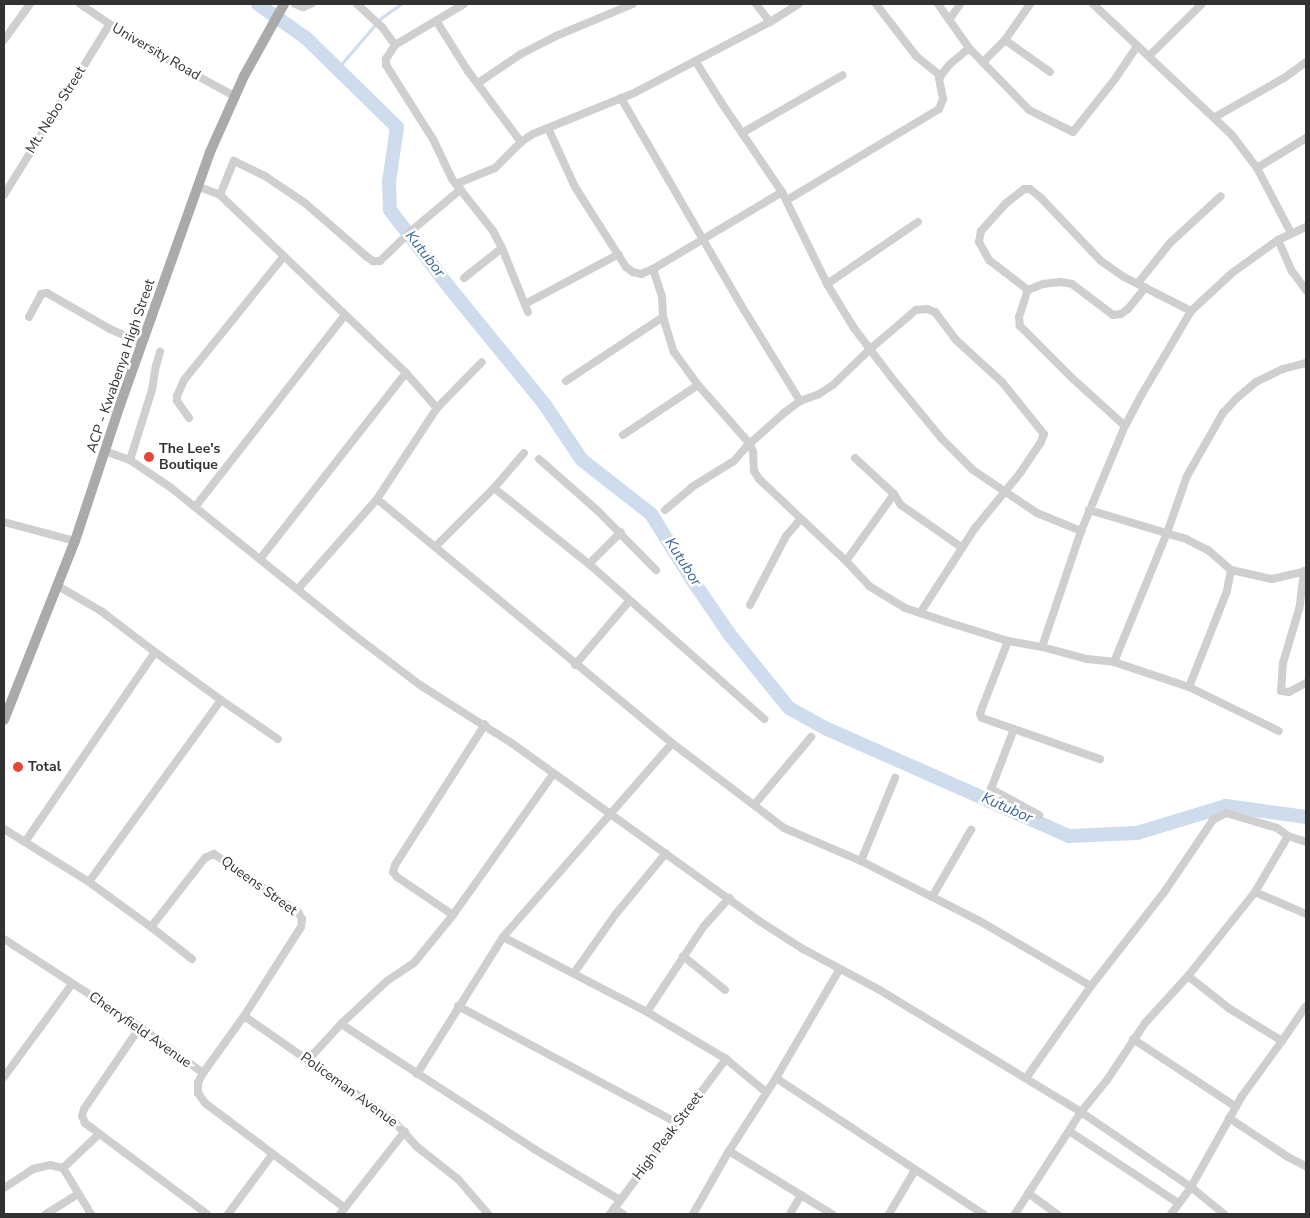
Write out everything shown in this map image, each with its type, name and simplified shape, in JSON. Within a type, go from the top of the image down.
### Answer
[{"type":"main road","name":"ACP - Kwabenya High Street","points":[[4,720],[75,542],[197,186],[234,96],[282,7]]},
{"type":"street","points":[[4,40],[30,4]]},
{"type":"street","name":"University Road","points":[[80,4],[109,25],[234,96]]},
{"type":"street","points":[[294,4],[303,7],[311,4]]},
{"type":"street","points":[[357,4],[382,27],[395,46]]},
{"type":"street","points":[[464,4],[395,46],[386,59],[386,65],[433,139],[458,187],[493,231],[502,248],[526,308],[619,254]]},
{"type":"street","points":[[478,83],[521,54],[556,36],[633,4]]},
{"type":"street","points":[[756,4],[770,22]]},
{"type":"street","points":[[220,196],[234,162],[265,176],[312,208],[373,261],[380,262],[458,187],[495,168],[521,142],[548,128],[621,98],[696,62],[799,4]]},
{"type":"street","points":[[876,4],[916,56],[941,76]]},
{"type":"street","points":[[938,4],[969,48],[1029,110],[1073,132],[1115,79],[1137,46]]},
{"type":"street","points":[[949,20],[960,4]]},
{"type":"street","points":[[983,62],[1005,40],[1030,4]]},
{"type":"street","points":[[1093,4],[1232,135],[1257,168],[1291,233]]},
{"type":"street","points":[[1149,56],[1202,4]]},
{"type":"street","points":[[437,22],[521,142]]},
{"type":"street","name":"Mt. Nebo Street","points":[[4,195],[109,25]]},
{"type":"street","points":[[1005,40],[1050,72]]},
{"type":"street","points":[[787,200],[939,109],[943,99],[940,85],[941,76],[969,48]]},
{"type":"street","points":[[696,62],[787,200],[827,284],[869,350],[942,439],[973,470],[1037,513],[1081,531]]},
{"type":"street","points":[[1215,117],[1284,78],[1306,62]]},
{"type":"street","points":[[742,133],[843,76]]},
{"type":"street","points":[[621,98],[704,238],[741,305],[800,401]]},
{"type":"street","points":[[548,128],[575,187],[626,267],[633,272],[641,274],[653,269],[782,192]]},
{"type":"street","points":[[1257,168],[1306,138]]},
{"type":"street","points":[[197,186],[220,196],[406,373],[437,408]]},
{"type":"street","points":[[1028,290],[989,260],[979,242],[981,231],[1005,204],[1024,189],[1030,190],[1041,198],[1101,261],[1124,277],[1191,311]]},
{"type":"street","points":[[1138,283],[1170,244],[1221,196]]},
{"type":"street","points":[[827,284],[918,222]]},
{"type":"street","points":[[1042,647],[1081,531],[1125,426],[1191,311],[1232,272],[1278,240],[1306,226]]},
{"type":"street","points":[[1278,240],[1292,271],[1306,290]]},
{"type":"street","points":[[464,278],[502,248]]},
{"type":"street","points":[[188,418],[177,401],[184,380],[284,256]]},
{"type":"street","points":[[653,269],[662,297],[663,317],[674,352],[698,385],[750,444],[753,452],[754,471],[758,479],[846,561],[869,586],[905,608],[920,613],[1008,641],[1042,647],[1087,659],[1114,662],[1189,688],[1280,731]]},
{"type":"street","points":[[1028,290],[1052,283],[1072,284],[1113,315],[1121,314],[1128,309],[1146,287]]},
{"type":"street","points":[[1028,290],[1019,317],[1020,326],[1072,378],[1125,426]]},
{"type":"street","points":[[29,317],[41,294],[47,293],[110,329],[142,343]]},
{"type":"street","points":[[665,510],[692,488],[729,465],[750,444],[800,401],[819,394],[833,385],[869,350],[916,310],[927,309],[935,312],[954,340],[1002,382],[1044,434],[1041,442],[1021,472],[1004,491],[962,547],[920,613]]},
{"type":"street","points":[[194,506],[344,316]]},
{"type":"street","points":[[566,382],[663,317]]},
{"type":"street","points":[[130,460],[152,390],[160,352]]},
{"type":"street","points":[[298,589],[377,499],[437,408],[482,362]]},
{"type":"street","points":[[1114,662],[1167,533],[1187,476],[1223,413],[1236,398],[1256,382],[1283,369],[1306,363]]},
{"type":"street","points":[[260,560],[406,373]]},
{"type":"street","points":[[623,435],[698,385]]},
{"type":"street","points":[[106,451],[130,460],[194,506],[420,685],[484,724],[803,949],[878,989],[1081,1112],[1191,1187],[1224,1214]]},
{"type":"street","points":[[436,546],[494,488],[524,452]]},
{"type":"street","points":[[856,458],[894,494],[902,505],[962,547]]},
{"type":"street","points":[[539,459],[620,532],[656,570]]},
{"type":"street","points":[[494,488],[589,564],[764,719]]},
{"type":"street","points":[[846,561],[894,494]]},
{"type":"street","points":[[377,499],[436,546],[575,665],[672,743],[784,828],[861,862],[932,897],[1035,951],[1091,986]]},
{"type":"street","points":[[1089,510],[1167,533],[1208,550],[1231,570],[1272,579],[1305,571],[1299,609],[1283,663],[1281,691],[1289,692],[1306,683]]},
{"type":"street","points":[[750,606],[786,536],[800,520]]},
{"type":"street","points":[[4,522],[75,542]]},
{"type":"street","points":[[589,564],[620,532]]},
{"type":"street","points":[[1189,688],[1227,591],[1231,570]]},
{"type":"street","points":[[58,586],[101,612],[221,700],[278,739]]},
{"type":"street","points":[[575,665],[629,601]]},
{"type":"street","points":[[1008,641],[980,714],[982,718],[1100,758]]},
{"type":"street","points":[[25,842],[155,652]]},
{"type":"street","points":[[89,882],[221,700]]},
{"type":"street","points":[[454,914],[397,878],[393,872],[395,865],[484,724]]},
{"type":"street","points":[[1014,729],[991,789],[1039,815]]},
{"type":"street","points":[[754,806],[811,737]]},
{"type":"street","points":[[417,1074],[503,937],[672,743]]},
{"type":"street","points":[[308,1060],[341,1024],[387,981],[414,963],[454,914],[554,773]]},
{"type":"street","points":[[861,862],[895,778]]},
{"type":"street","points":[[1026,1078],[1091,986],[1165,891],[1213,820],[1219,815],[1226,813],[1277,828],[1288,836],[1306,842]]},
{"type":"street","points":[[4,829],[89,882],[192,959]]},
{"type":"street","points":[[932,897],[972,830]]},
{"type":"street","points":[[1015,1214],[1081,1112],[1107,1080],[1133,1039],[1188,976],[1256,892],[1288,836]]},
{"type":"street","points":[[574,973],[615,915],[666,853]]},
{"type":"street","name":"Queens Street","points":[[151,927],[205,858],[214,854],[298,912],[302,919],[301,926],[244,1016],[203,1074]]},
{"type":"street","points":[[1256,892],[1306,914]]},
{"type":"street","points":[[648,1012],[704,926],[729,898]]},
{"type":"street","points":[[503,937],[648,1012],[726,1059],[766,1092]]},
{"type":"street","name":"Cherryfield Avenue","points":[[4,938],[140,1027],[203,1074],[198,1083],[198,1093],[205,1103],[343,1211]]},
{"type":"street","points":[[683,956],[725,990]]},
{"type":"street","points":[[693,1214],[729,1151],[776,1078],[840,970]]},
{"type":"street","points":[[1188,976],[1230,1009],[1282,1041]]},
{"type":"street","points":[[4,1077],[72,984]]},
{"type":"street","points":[[458,1006],[677,1124]]},
{"type":"street","points":[[1171,1214],[1191,1187],[1253,1078],[1306,1006]]},
{"type":"street","name":"Policeman Avenue","points":[[244,1016],[392,1118],[416,1146],[458,1180],[488,1214]]},
{"type":"street","points":[[341,1024],[417,1074],[620,1200]]},
{"type":"street","points":[[140,1027],[84,1109],[82,1116],[84,1122],[98,1135],[207,1214]]},
{"type":"street","points":[[1133,1039],[1236,1107]]},
{"type":"street","name":"High Peak Street","points":[[612,1211],[726,1059]]},
{"type":"street","points":[[776,1078],[983,1214]]},
{"type":"street","points":[[1229,1118],[1288,1157],[1305,1161]]},
{"type":"street","points":[[343,1211],[405,1131]]},
{"type":"street","points":[[1069,1131],[1178,1203]]},
{"type":"street","points":[[63,1168],[98,1135]]},
{"type":"street","points":[[729,1151],[832,1214]]},
{"type":"street","points":[[228,1214],[272,1155]]},
{"type":"street","points":[[4,1188],[33,1169],[50,1165],[63,1168],[91,1214]]},
{"type":"street","points":[[888,1214],[915,1170]]},
{"type":"street","points":[[1028,1193],[1057,1214]]},
{"type":"street","points":[[46,1214],[78,1194]]},
{"type":"street","points":[[790,1214],[801,1195]]},
{"type":"street","points":[[612,1211],[623,1214]]},
{"type":"waterway","name":"Kutubor","points":[[258,4],[306,38],[397,127],[389,182],[390,210],[453,292],[545,405],[582,460],[651,514],[730,635],[789,708],[825,728],[1069,836],[1137,833],[1226,806],[1306,817]]},
{"type":"waterway","points":[[337,69],[381,18],[401,4]]},
{"type":"place","name":"The Lee's Boutique","points":[[149,457]]},
{"type":"place","name":"Total","points":[[18,767]]}]
